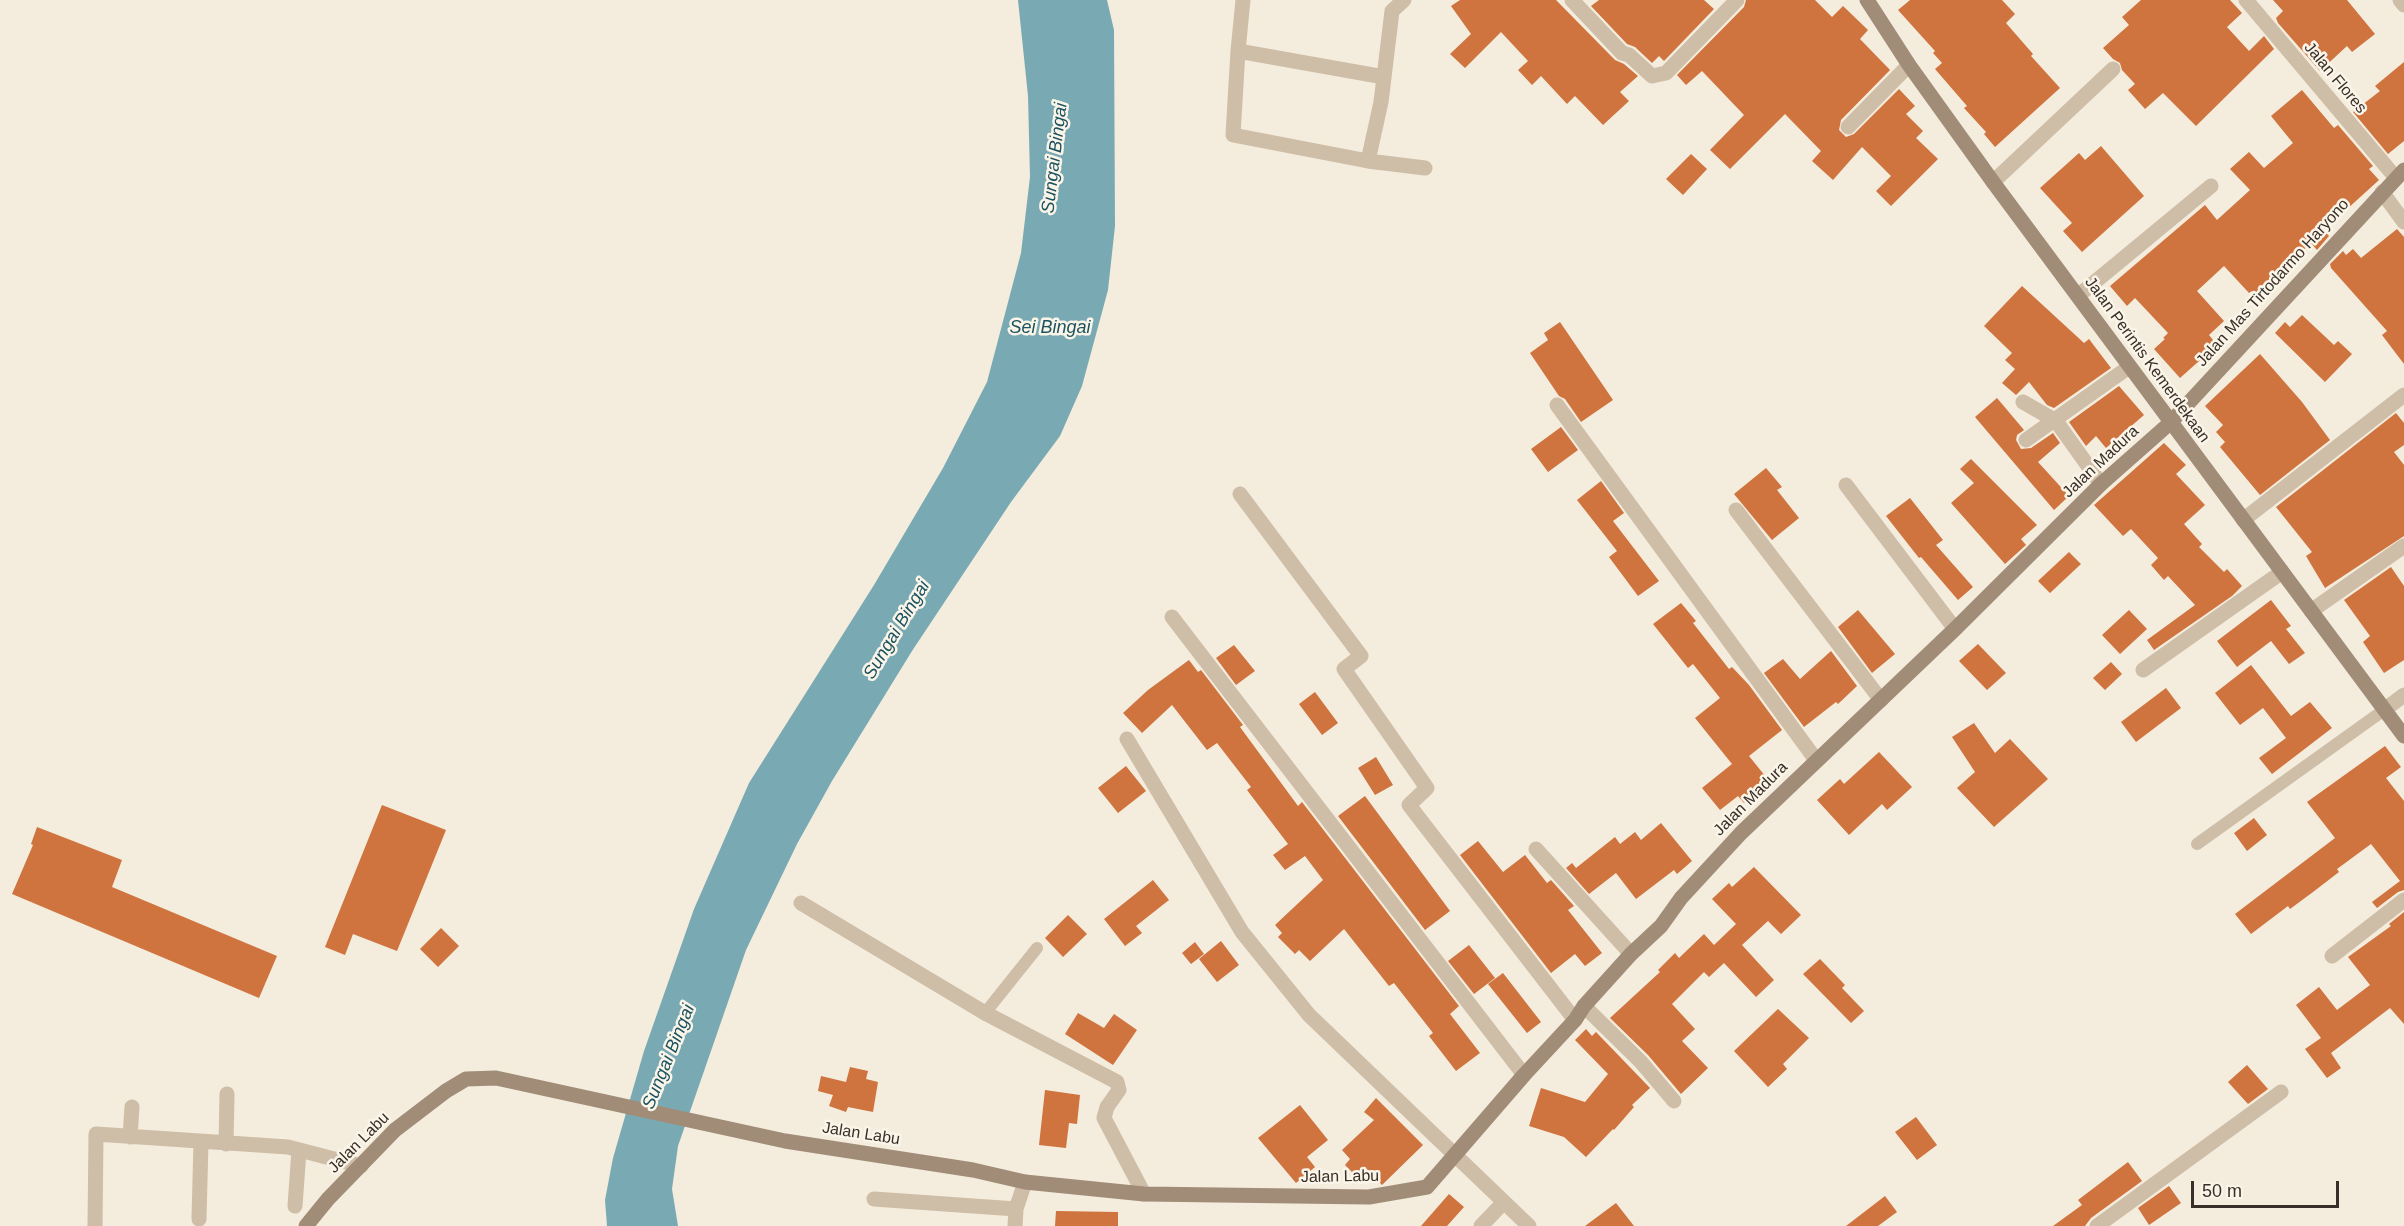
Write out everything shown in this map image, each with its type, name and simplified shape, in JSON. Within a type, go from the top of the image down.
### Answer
[{"type":"street","points":[[1243,0],[1233,135],[1368,161],[1425,168]]},
{"type":"street","points":[[1368,161],[1382,102],[1389,5],[1404,0]]},
{"type":"street","points":[[1572,0],[1622,53],[1629,55],[1652,76],[1666,73],[1737,0]]},
{"type":"street","name":"Jalan Perintis Kemerdekaan","points":[[1867,0],[1909,65],[1993,182],[2404,736]]},
{"type":"street","name":"Jalan Flores","points":[[2246,0],[2400,174]]},
{"type":"street","points":[[2400,0],[2404,5]]},
{"type":"street","points":[[1238,51],[1384,77]]},
{"type":"street","points":[[1848,127],[1909,65]]},
{"type":"street","points":[[1993,182],[2113,69]]},
{"type":"street","name":"Jalan Mas Tirtodarmo Haryono","points":[[2170,423],[2400,174]]},
{"type":"street","points":[[2079,296],[2211,186]]},
{"type":"street","points":[[2382,192],[2404,222]]},
{"type":"street","points":[[2026,440],[2056,421],[2129,367]]},
{"type":"street","points":[[2243,520],[2404,395]]},
{"type":"street","points":[[2023,402],[2056,421],[2101,484]]},
{"type":"street","points":[[1557,405],[1816,760]]},
{"type":"street","name":"Jalan Madura","points":[[1456,1153],[1524,1074],[1575,1020],[1584,1006],[1631,954],[1661,926],[1681,898],[1741,833],[1955,629],[2101,484],[2170,423]]},
{"type":"street","points":[[1846,485],[1955,629]]},
{"type":"street","points":[[1240,494],[1361,656],[1344,669],[1427,788],[1410,805],[1575,1020]]},
{"type":"street","points":[[1736,510],[1881,700]]},
{"type":"street","points":[[2311,611],[2404,546]]},
{"type":"street","points":[[2143,670],[2282,572]]},
{"type":"street","points":[[1172,617],[1524,1074]]},
{"type":"street","points":[[2384,710],[2404,695]]},
{"type":"street","points":[[1127,739],[1242,932],[1327,1034],[1456,1153],[1529,1226]]},
{"type":"street","points":[[1536,849],[1631,954]]},
{"type":"street","points":[[2332,956],[2404,900]]},
{"type":"street","points":[[801,903],[985,1013],[1117,1082],[1119,1090],[1107,1107],[1104,1118],[1144,1194]]},
{"type":"street","points":[[1584,1006],[1641,1062],[1674,1101]]},
{"type":"street","name":"Jalan Labu","points":[[306,1226],[395,1130],[419,1110],[466,1079],[496,1078],[785,1141],[973,1170],[1025,1182],[1144,1194],[1369,1197],[1427,1187],[1456,1153]]},
{"type":"street","points":[[2097,1226],[2281,1092]]},
{"type":"street","points":[[226,1143],[227,1094]]},
{"type":"street","points":[[130,1137],[132,1107]]},
{"type":"street","points":[[95,1226],[96,1134],[299,1150],[361,1166]]},
{"type":"street","points":[[199,1219],[201,1142]]},
{"type":"street","points":[[295,1206],[299,1150]]},
{"type":"street","points":[[1015,1226],[1016,1209],[1025,1182]]},
{"type":"street","points":[[874,1199],[1016,1209]]},
{"type":"street","points":[[1481,1226],[1504,1202]]},
{"type":"lane","points":[[2197,844],[2384,710]]},
{"type":"lane","points":[[985,1013],[1037,948]]},
{"type":"water","name":"Sei Bingai","points":[[1018,0],[1107,0],[1114,30],[1115,226],[1108,290],[1082,386],[1060,436],[1011,502],[912,651],[832,781],[797,844],[746,950],[678,1146],[672,1189],[678,1226],[607,1226],[605,1200],[613,1158],[644,1051],[694,909],[749,783],[874,585],[943,468],[987,382],[1021,253],[1030,177],[1028,96]]},
{"type":"building","points":[[1460,0],[1556,0],[1615,60],[1624,64],[1638,76],[1620,92],[1629,101],[1603,125],[1575,96],[1567,104],[1541,76],[1532,85],[1518,70],[1528,61],[1501,32],[1465,68],[1450,54],[1471,34],[1451,6]]},
{"type":"building","points":[[1599,0],[1704,0],[1714,9],[1664,61],[1659,56],[1652,63],[1635,47],[1627,44],[1591,6]]},
{"type":"building","points":[[1746,0],[1815,0],[1832,17],[1843,6],[1868,30],[1860,39],[1890,70],[1841,120],[1839,130],[1846,137],[1854,134],[1899,89],[1915,106],[1906,114],[1923,131],[1916,138],[1938,159],[1891,206],[1876,191],[1891,176],[1862,147],[1833,180],[1812,161],[1821,151],[1785,114],[1730,169],[1710,150],[1744,115],[1702,71],[1686,85],[1677,75],[1744,7]]},
{"type":"building","points":[[1910,0],[2002,0],[2015,14],[2006,23],[2033,54],[2031,56],[2060,88],[1995,147],[1984,134],[1986,132],[1964,108],[1967,106],[1935,69],[1942,63],[1933,53],[1935,51],[1898,10]]},
{"type":"building","points":[[2141,0],[2230,0],[2242,13],[2227,27],[2249,51],[2264,36],[2274,49],[2196,126],[2163,93],[2145,109],[2128,90],[2135,84],[2122,70],[2120,63],[2103,48],[2129,25],[2122,17]]},
{"type":"building","points":[[2273,0],[2347,0],[2375,34],[2352,52],[2347,46],[2320,71],[2278,23],[2276,18],[2283,11]]},
{"type":"building","points":[[2404,62],[2404,141],[2388,154],[2353,112],[2380,91],[2375,86]]},
{"type":"building","points":[[2302,90],[2334,128],[2338,125],[2373,166],[2369,169],[2379,180],[2324,230],[2329,236],[2317,250],[2311,243],[2270,282],[2273,285],[2258,298],[2252,291],[2249,293],[2224,266],[2197,291],[2224,321],[2209,335],[2217,345],[2180,378],[2154,349],[2168,333],[2135,298],[2127,306],[2110,286],[2205,205],[2217,220],[2250,190],[2230,169],[2249,152],[2264,168],[2293,143],[2271,116]]},
{"type":"building","points":[[2101,146],[2144,196],[2082,252],[2063,231],[2072,223],[2040,188],[2079,153],[2085,160]]},
{"type":"building","points":[[1691,154],[1707,169],[1683,195],[1666,179]]},
{"type":"building","points":[[2397,229],[2404,237],[2404,364],[2382,335],[2387,331],[2331,268],[2330,264],[2343,251],[2346,255],[2353,249],[2361,258]]},
{"type":"building","points":[[2022,286],[2084,343],[2089,339],[2111,368],[2054,408],[2047,405],[2029,382],[2016,395],[2002,383],[2015,369],[2005,360],[2012,353],[1984,326]]},
{"type":"building","points":[[2302,315],[2334,345],[2338,341],[2352,354],[2325,382],[2275,333],[2285,322],[2290,327]]},
{"type":"building","points":[[1560,322],[1613,400],[1581,422],[1565,399],[1559,396],[1530,353],[1548,340],[1544,333]]},
{"type":"building","points":[[2260,354],[2302,402],[2330,440],[2260,495],[2220,447],[2225,442],[2216,432],[2223,425],[2205,406]]},
{"type":"building","points":[[2119,386],[2144,415],[2106,448],[2096,436],[2086,446],[2069,422]]},
{"type":"building","points":[[1997,398],[2024,430],[2017,435],[2016,440],[2021,449],[2031,448],[2053,433],[2060,443],[2038,462],[2069,496],[2054,510],[1975,417]]},
{"type":"building","points":[[2396,413],[2404,423],[2404,445],[2394,452],[2404,465],[2404,536],[2325,588],[2306,556],[2312,552],[2276,507]]},
{"type":"building","points":[[1561,427],[1578,450],[1548,472],[1531,449]]},
{"type":"building","points":[[2164,443],[2186,465],[2176,474],[2205,505],[2184,524],[2202,544],[2199,547],[2224,572],[2227,569],[2242,586],[2232,596],[2154,650],[2147,640],[2195,605],[2168,576],[2164,580],[2151,565],[2158,558],[2131,529],[2123,536],[2094,505]]},
{"type":"building","points":[[1971,459],[2037,525],[2021,539],[2026,545],[2005,564],[1951,503],[1974,483],[1960,469]]},
{"type":"building","points":[[1766,468],[1782,487],[1777,490],[1799,518],[1772,540],[1734,494]]},
{"type":"building","points":[[1601,481],[1624,513],[1613,521],[1659,581],[1638,596],[1609,557],[1617,551],[1577,500]]},
{"type":"building","points":[[1910,498],[1943,540],[1936,545],[1973,587],[1958,600],[1921,557],[1919,558],[1886,516]]},
{"type":"building","points":[[2069,552],[2081,564],[2050,593],[2038,581]]},
{"type":"building","points":[[2391,567],[2404,586],[2404,660],[2384,673],[2363,642],[2370,636],[2344,600]]},
{"type":"building","points":[[2271,600],[2291,626],[2286,629],[2305,653],[2289,664],[2271,641],[2237,667],[2217,641]]},
{"type":"building","points":[[1681,603],[1696,621],[1693,623],[1729,669],[1732,667],[1749,685],[1782,730],[1749,756],[1770,782],[1744,803],[1738,796],[1720,810],[1702,788],[1732,764],[1695,718],[1720,698],[1693,664],[1688,668],[1653,624]]},
{"type":"building","points":[[1858,610],[1895,654],[1872,673],[1838,627]]},
{"type":"building","points":[[2129,610],[2147,629],[2120,654],[2102,635]]},
{"type":"building","points":[[1978,644],[2006,673],[1987,690],[1959,661]]},
{"type":"building","points":[[1234,645],[1255,671],[1236,685],[1216,658]]},
{"type":"building","points":[[1831,651],[1857,686],[1838,704],[1836,702],[1804,727],[1764,673],[1783,659],[1800,679]]},
{"type":"building","points":[[1189,660],[1198,672],[1201,670],[1243,725],[1240,727],[1298,806],[1302,802],[1459,1006],[1450,1014],[1480,1053],[1456,1071],[1429,1036],[1433,1033],[1394,983],[1389,986],[1344,929],[1310,961],[1299,950],[1295,954],[1278,937],[1282,933],[1275,925],[1323,880],[1305,856],[1285,870],[1273,855],[1288,844],[1247,790],[1251,787],[1217,743],[1207,750],[1172,705],[1142,733],[1123,713],[1148,690]]},
{"type":"building","points":[[2111,662],[2122,674],[2105,690],[2093,678]]},
{"type":"building","points":[[2251,665],[2291,716],[2310,702],[2332,728],[2272,774],[2259,758],[2286,738],[2263,708],[2240,725],[2215,693]]},
{"type":"building","points":[[2166,688],[2181,708],[2136,742],[2121,722]]},
{"type":"building","points":[[1315,692],[1338,723],[1322,735],[1299,704]]},
{"type":"building","points":[[1974,723],[1995,753],[2010,739],[2048,779],[1994,827],[1957,788],[1975,772],[1952,737]]},
{"type":"building","points":[[2385,746],[2401,767],[2386,778],[2404,801],[2404,890],[2377,908],[2372,902],[2400,881],[2371,844],[2337,869],[2339,872],[2313,892],[2290,909],[2288,906],[2251,934],[2235,914],[2335,838],[2307,802]]},
{"type":"building","points":[[1879,752],[1912,787],[1887,810],[1882,804],[1849,835],[1817,800],[1840,779],[1844,784]]},
{"type":"building","points":[[1376,757],[1393,785],[1375,795],[1358,768]]},
{"type":"building","points":[[1126,766],[1146,791],[1118,813],[1098,788]]},
{"type":"building","points":[[1365,796],[1450,911],[1425,930],[1338,816]]},
{"type":"building","points":[[382,805],[446,830],[397,951],[353,934],[345,955],[325,947]]},
{"type":"building","points":[[2254,818],[2267,835],[2247,851],[2234,833]]},
{"type":"building","points":[[1661,823],[1692,861],[1677,874],[1674,870],[1636,899],[1616,873],[1589,894],[1566,868],[1572,863],[1576,868],[1615,837],[1620,844],[1635,832],[1641,840]]},
{"type":"building","points":[[37,827],[122,860],[112,887],[277,956],[259,998],[12,894],[33,845],[31,844]]},
{"type":"building","points":[[1478,841],[1503,872],[1525,855],[1547,883],[1551,880],[1574,906],[1568,910],[1602,953],[1585,966],[1575,954],[1551,973],[1460,855]]},
{"type":"building","points":[[1754,867],[1801,915],[1781,934],[1768,921],[1742,945],[1774,980],[1756,997],[1724,963],[1709,977],[1704,972],[1672,1004],[1695,1029],[1682,1041],[1708,1068],[1681,1094],[1648,1055],[1610,1018],[1660,972],[1658,970],[1675,953],[1679,958],[1704,934],[1714,945],[1736,924],[1712,899],[1729,883],[1732,887]]},
{"type":"building","points":[[1153,880],[1169,900],[1136,926],[1142,933],[1125,946],[1104,919]]},
{"type":"building","points":[[2404,912],[2404,1024],[2390,1008],[2331,1053],[2341,1068],[2327,1078],[2305,1049],[2321,1038],[2296,1005],[2319,987],[2337,1010],[2370,985],[2348,957],[2391,926],[2389,924]]},
{"type":"building","points":[[1068,915],[1087,934],[1063,957],[1045,938]]},
{"type":"building","points":[[441,928],[459,946],[438,967],[420,949]]},
{"type":"building","points":[[1221,941],[1239,965],[1217,982],[1199,959]]},
{"type":"building","points":[[1195,942],[1204,954],[1191,964],[1182,953]]},
{"type":"building","points":[[1469,945],[1495,978],[1474,994],[1448,961]]},
{"type":"building","points":[[1820,959],[1845,985],[1842,988],[1864,1011],[1851,1023],[1803,974]]},
{"type":"building","points":[[1503,973],[1541,1022],[1527,1033],[1488,984]]},
{"type":"building","points":[[1778,1009],[1809,1038],[1783,1064],[1787,1069],[1768,1087],[1734,1051]]},
{"type":"building","points":[[1078,1013],[1104,1028],[1114,1014],[1137,1030],[1113,1065],[1065,1034]]},
{"type":"building","points":[[1586,1029],[1592,1036],[1596,1032],[1650,1088],[1632,1105],[1634,1107],[1614,1130],[1586,1157],[1564,1137],[1529,1126],[1541,1088],[1585,1102],[1608,1074],[1575,1040]]},
{"type":"building","points":[[2247,1065],[2268,1089],[2248,1104],[2228,1082]]},
{"type":"building","points":[[850,1067],[868,1071],[866,1079],[878,1082],[873,1112],[848,1107],[846,1112],[829,1106],[833,1095],[818,1091],[821,1076],[846,1082]]},
{"type":"building","points":[[1045,1090],[1080,1095],[1077,1124],[1069,1123],[1066,1148],[1039,1145]]},
{"type":"building","points":[[1376,1098],[1423,1145],[1382,1185],[1365,1167],[1356,1176],[1345,1165],[1350,1159],[1342,1150],[1374,1120],[1364,1112]]},
{"type":"building","points":[[1300,1105],[1328,1140],[1307,1157],[1315,1167],[1296,1183],[1258,1138]]},
{"type":"building","points":[[1916,1117],[1937,1145],[1917,1160],[1895,1132]]},
{"type":"building","points":[[2128,1162],[2142,1181],[2091,1218],[2085,1226],[2053,1226],[2082,1205],[2078,1200]]},
{"type":"building","points":[[2169,1186],[2181,1203],[2149,1225],[2138,1208]]},
{"type":"building","points":[[1449,1194],[1464,1207],[1447,1226],[1421,1226]]},
{"type":"building","points":[[1885,1196],[1897,1212],[1878,1226],[1846,1226]]},
{"type":"building","points":[[1616,1203],[1634,1226],[1585,1226]]},
{"type":"building","points":[[1056,1211],[1118,1212],[1118,1226],[1055,1226]]},
{"type":"water label","name":"Sungai Bingai","points":[[1055,158]]},
{"type":"water label","name":"Sungai Bingai","points":[[897,630]]},
{"type":"water label","name":"Sungai Bingai","points":[[669,1057]]}]
